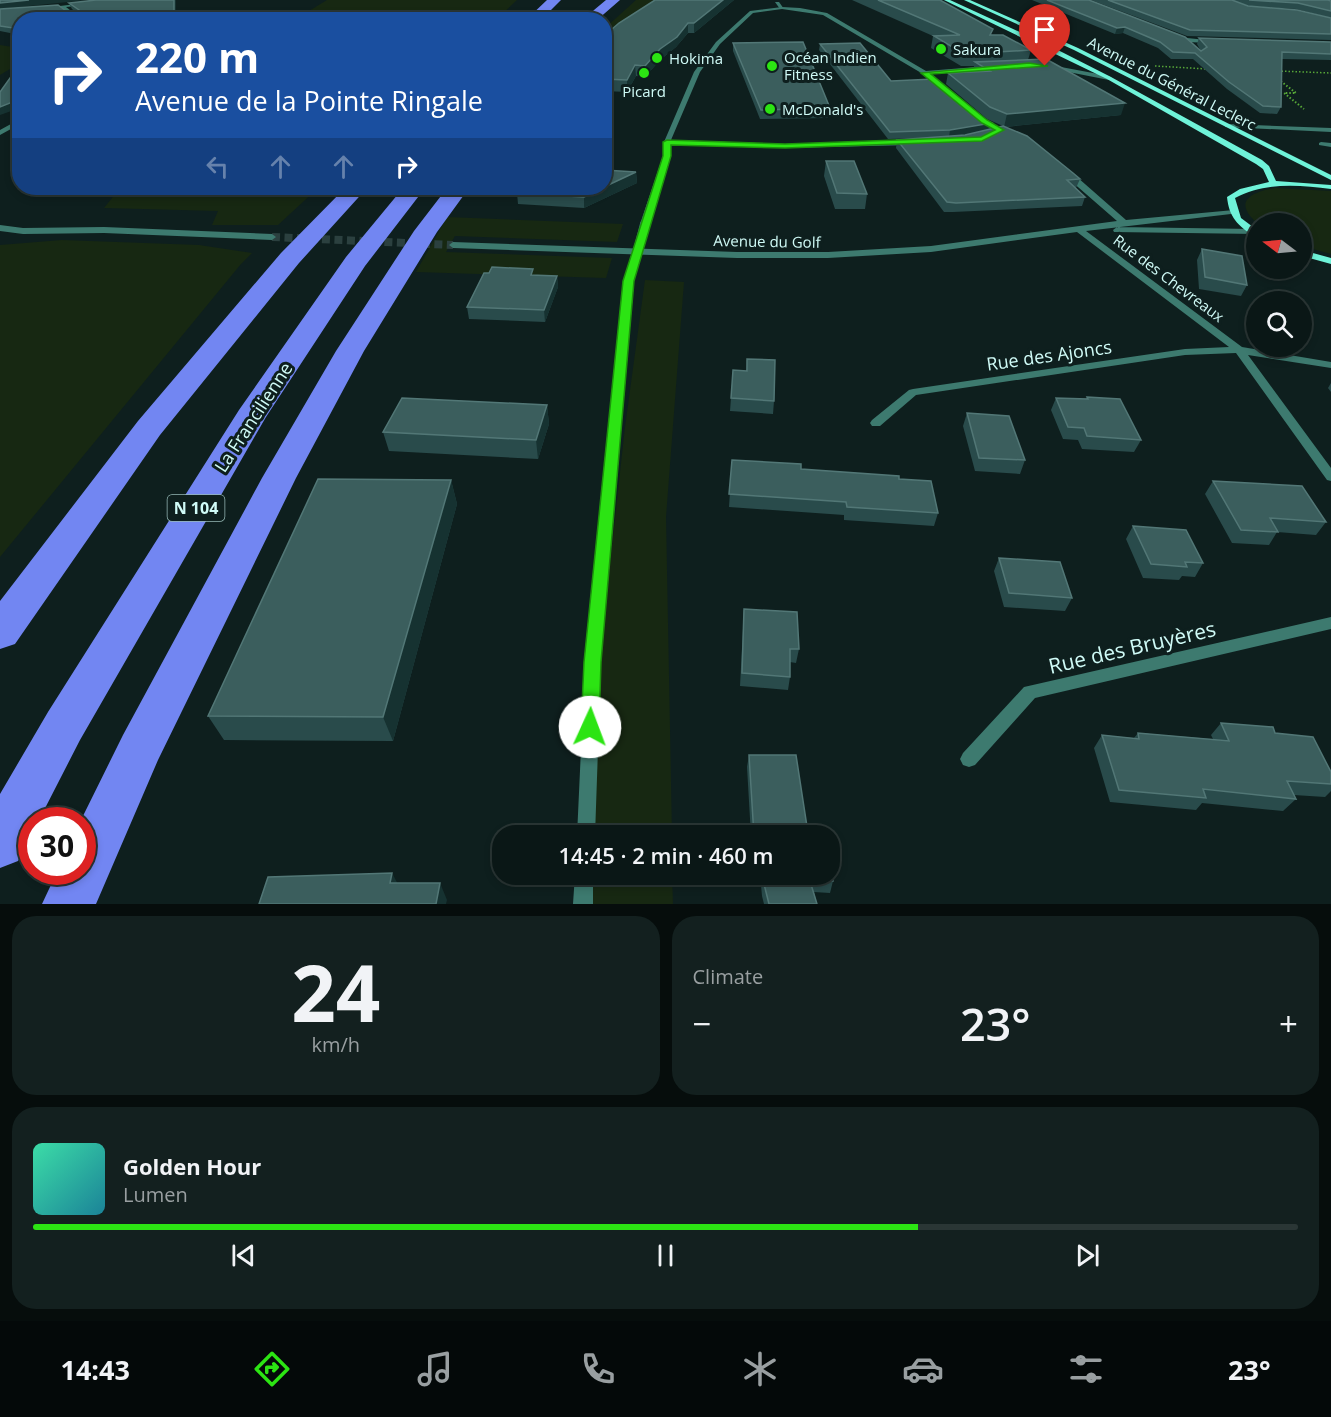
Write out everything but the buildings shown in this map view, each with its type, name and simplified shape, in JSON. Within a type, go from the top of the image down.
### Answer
[{"type":"highway","points":[[541,12],[555,0]]},
{"type":"highway","points":[[598,12],[614,0]]},
{"type":"highway","points":[[612,12],[627,0]]},
{"type":"highway","points":[[0,632],[149,428],[290,258],[349,195]]},
{"type":"highway","name":"La Francilienne","points":[[0,843],[64,726],[250,417],[355,262],[408,195]]},
{"type":"highway","points":[[69,904],[139,750],[279,478],[350,351],[426,231],[453,195]]},
{"type":"main road","name":"Avenue du Général Leclerc","points":[[946,0],[1109,78],[1259,162],[1266,168],[1273,183]]},
{"type":"main road","name":"Avenue du Général Leclerc","points":[[966,0],[1076,50],[1331,178]]},
{"type":"main road","points":[[1246,227],[1231,212],[1231,197],[1246,187],[1273,183],[1331,187]]},
{"type":"main road","points":[[1312,256],[1331,261]]},
{"type":"street","points":[[42,9],[97,3]]},
{"type":"street","points":[[586,825],[593,662],[629,281],[644,224],[667,156],[667,142],[696,72],[718,43],[752,12],[779,6],[816,11],[829,16],[925,73],[945,92]]},
{"type":"street","points":[[63,7],[70,12]]},
{"type":"street","points":[[1167,33],[1186,40],[1218,41]]},
{"type":"street","points":[[1186,40],[1192,47]]},
{"type":"street","points":[[1046,46],[1051,54],[1046,61],[1029,65],[1062,68],[1109,78]]},
{"type":"street","points":[[925,73],[994,68]]},
{"type":"street","points":[[1227,126],[1331,130]]},
{"type":"street","points":[[667,142],[785,146],[926,142]]},
{"type":"street","points":[[1321,144],[1331,144]]},
{"type":"street","points":[[1061,168],[1124,223]]},
{"type":"street","points":[[1080,230],[1231,212]]},
{"type":"street","points":[[0,228],[23,231],[104,230],[272,237]]},
{"type":"street","points":[[1080,230],[1246,233]]},
{"type":"street","name":"Avenue du Golf","points":[[453,245],[738,255],[828,255],[931,249],[1080,230]]},
{"type":"street","name":"Rue des Chevreaux","points":[[1080,230],[1239,350],[1331,477]]},
{"type":"street","points":[[0,237],[23,231]]},
{"type":"street","name":"Rue des Chevreaux","points":[[1239,350],[1331,365]]},
{"type":"street","name":"Rue des Ajoncs","points":[[876,423],[913,392],[1185,352],[1239,350]]},
{"type":"street","name":"Rue des Bruyères","points":[[969,759],[1030,692],[1331,623]]},
{"type":"street","points":[[583,904],[584,885]]},
{"type":"path","points":[[1154,66],[1216,69]]},
{"type":"path","points":[[1278,71],[1331,73]]},
{"type":"path","points":[[1277,78],[1296,93],[1284,93],[1311,114],[1293,121],[1302,129]]},
{"type":"green space","points":[[327,0],[517,0],[504,12],[307,12]]},
{"type":"green space","points":[[636,0],[662,0],[612,35],[612,22]]},
{"type":"green space","points":[[0,45],[12,47],[12,68],[0,75]]},
{"type":"green space","points":[[1275,188],[1331,191],[1331,254],[1312,249],[1312,213],[1249,213],[1246,203],[1259,192]]},
{"type":"green space","points":[[114,195],[310,195],[278,225],[212,225],[218,211],[104,208]]},
{"type":"green space","points":[[447,217],[623,224],[617,242],[455,236],[446,252],[612,258],[606,278],[416,272]]},
{"type":"green space","points":[[62,240],[199,245],[252,253],[0,557],[0,245]]},
{"type":"green space","points":[[645,280],[684,282],[666,517],[672,825],[581,825],[625,427]]},
{"type":"green space","points":[[577,885],[672,885],[673,904],[576,904]]},
{"type":"tunnel","points":[[272,237],[453,245]]},
{"type":"place","name":"Sakura","points":[[941,49]]},
{"type":"place","name":"Hokima","points":[[657,58]]},
{"type":"place","name":"Océan Indien Fitness","points":[[772,66]]},
{"type":"place","name":"Picard","points":[[644,73]]},
{"type":"place","name":"McDonald's","points":[[770,109]]},
{"type":"route","points":[[590,727],[593,662],[629,281],[644,224],[667,156],[667,142],[785,146],[982,139],[1001,130],[984,122],[945,92],[925,73],[1029,65],[1045,66]]}]
